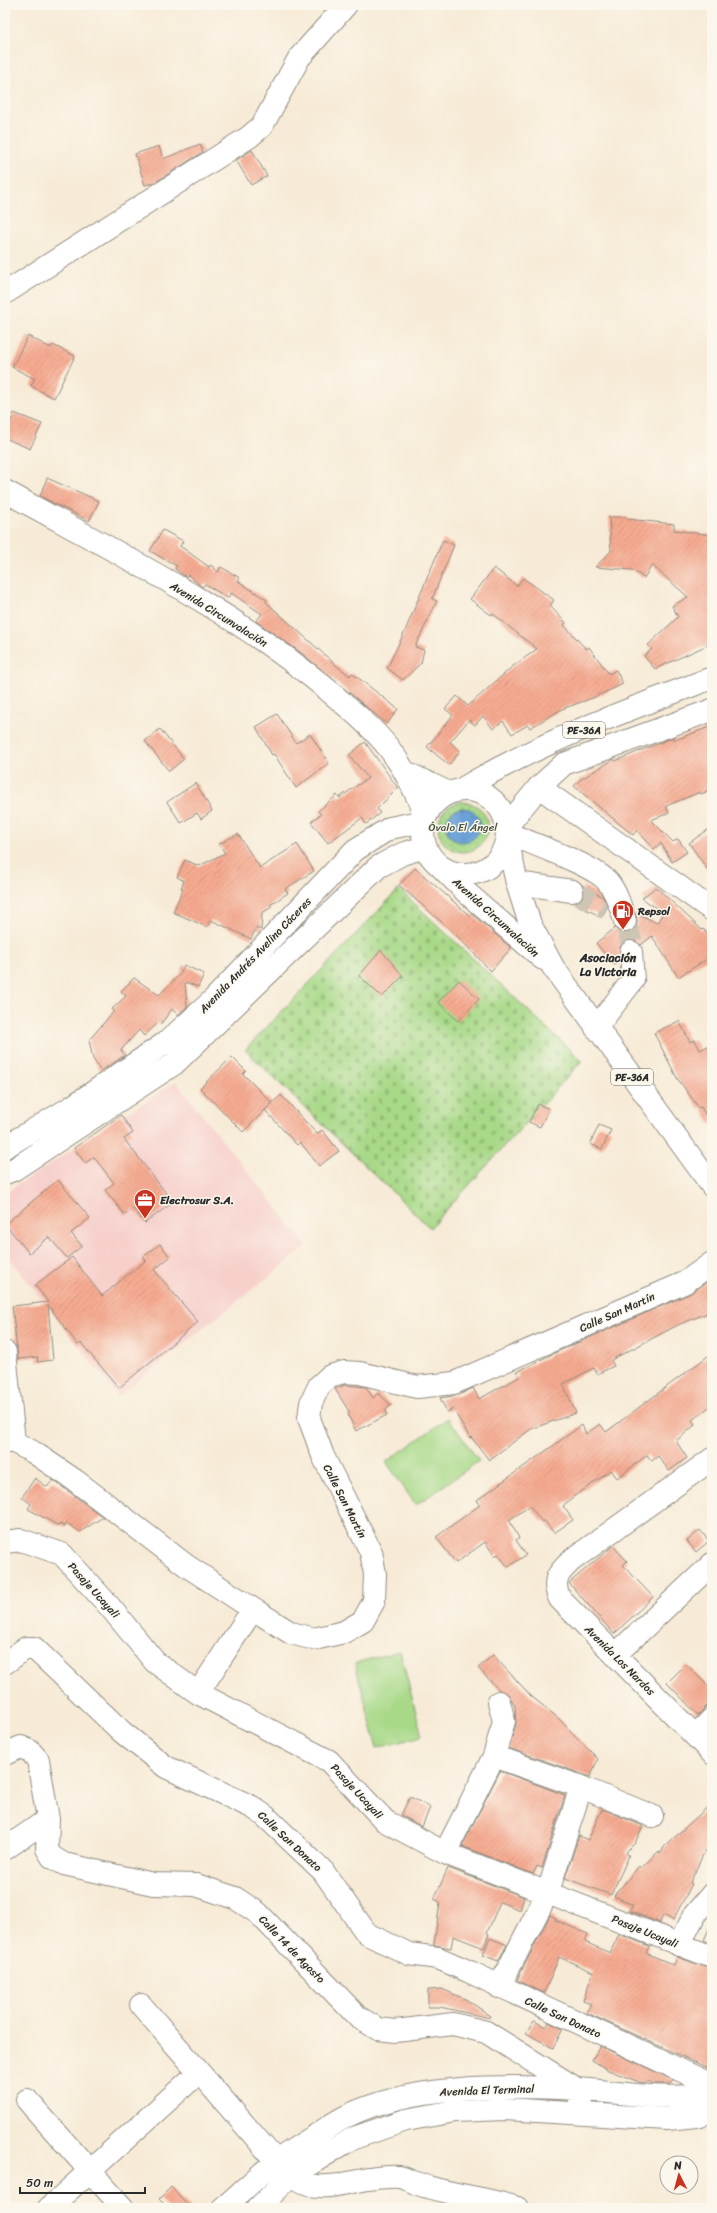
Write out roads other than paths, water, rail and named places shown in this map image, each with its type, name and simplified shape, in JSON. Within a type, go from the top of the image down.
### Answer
[{"type":"main road","points":[[5,293],[249,137],[262,126],[299,58],[346,5]]},
{"type":"main road","name":"Avenida Circunvalación","points":[[5,491],[206,604],[299,666],[364,721],[388,747],[406,773],[416,791],[424,819]]},
{"type":"main road","name":"PE-36A","points":[[454,791],[503,765],[653,700],[712,678]]},
{"type":"main road","name":"PE-36A","points":[[507,833],[539,787],[564,764],[712,710]]},
{"type":"main road","points":[[406,773],[454,791],[478,792],[494,801],[500,809],[507,833],[498,858],[481,871],[460,874],[440,866],[425,847],[422,831],[424,819],[431,806],[439,798],[454,791]]},
{"type":"main road","points":[[539,787],[712,910]]},
{"type":"main road","name":"Avenida Andrés Avelino Cáceres","points":[[5,1147],[70,1108],[168,1041],[213,1000],[355,850],[390,828],[424,819]]},
{"type":"main road","points":[[507,833],[594,870],[608,882],[618,900],[616,919]]},
{"type":"main road","name":"Avenida Circunvalación","points":[[507,833],[517,884],[530,924],[553,967],[712,1186]]},
{"type":"main road","name":"Avenida Andrés Avelino Cáceres","points":[[5,1173],[13,1170],[174,1064],[378,867],[402,854],[425,847]]},
{"type":"main road","name":"Avenida Circunvalación","points":[[440,866],[467,894],[553,967]]},
{"type":"main road","points":[[517,884],[572,891]]},
{"type":"main road","points":[[596,1028],[636,974],[633,951]]},
{"type":"main road","points":[[32,1131],[36,1155]]},
{"type":"main road","name":"Calle San Martín","points":[[9,1442],[33,1452],[76,1481],[187,1566],[291,1633],[314,1639],[344,1632],[363,1621],[374,1601],[375,1574],[371,1552],[323,1456],[309,1418],[311,1403],[319,1386],[330,1376],[344,1372],[360,1373],[418,1387],[438,1386],[454,1383],[684,1283],[712,1263]]},
{"type":"main road","points":[[5,1352],[9,1442]]},
{"type":"main road","name":"Avenida Los Nardos","points":[[712,1459],[572,1560],[560,1571],[556,1580],[555,1589],[560,1599],[712,1753]]},
{"type":"main road","name":"Pasaje Ucayali","points":[[5,1542],[21,1540],[62,1554],[110,1607],[156,1662],[198,1692],[329,1761],[386,1821],[445,1853],[712,1957]]},
{"type":"main road","points":[[615,1655],[712,1564]]},
{"type":"main road","points":[[198,1692],[253,1609]]},
{"type":"main road","name":"Calle San Donato","points":[[5,1663],[26,1648],[34,1648],[122,1732],[166,1767],[252,1807],[265,1816],[323,1871],[366,1934],[409,1954],[438,1958],[606,2036],[697,2076],[712,2085]]},
{"type":"main road","points":[[445,1853],[494,1756],[504,1721],[499,1702]]},
{"type":"main road","points":[[695,1736],[712,1719]]},
{"type":"main road","points":[[5,1849],[48,1819],[38,1760],[30,1751],[13,1750]]},
{"type":"main road","points":[[494,1756],[581,1787],[652,1816]]},
{"type":"main road","points":[[499,1987],[548,1892],[581,1787]]},
{"type":"main road","name":"Calle 14 de Agosto","points":[[48,1819],[47,1849],[52,1857],[64,1864],[153,1884],[196,1885],[235,1898],[258,1913],[358,2017],[378,2029],[396,2032],[453,2024],[486,2032],[577,2089]]},
{"type":"main road","points":[[679,1945],[696,1914],[712,1894]]},
{"type":"main road","points":[[141,2004],[198,2073],[283,2169],[309,2186],[322,2187],[376,2178],[398,2177],[428,2188],[489,2199],[517,2208]]},
{"type":"main road","points":[[48,2208],[90,2172],[198,2073]]},
{"type":"main road","name":"Avenida El Terminal","points":[[223,2208],[283,2169],[346,2116],[387,2102],[440,2090],[493,2088],[577,2089],[657,2098],[691,2097],[712,2093]]},
{"type":"main road","points":[[577,2089],[584,2113]]},
{"type":"main road","points":[[27,2100],[123,2208]]},
{"type":"main road","name":"Avenida El Terminal","points":[[261,2207],[283,2169],[350,2139],[406,2120],[455,2111],[505,2109],[667,2119],[696,2116],[712,2111]]},
{"type":"water","points":[[463,808],[475,813],[480,825],[475,837],[463,842],[451,837],[446,825],[451,813]]},
{"type":"tunnel","points":[[572,891],[606,909]]},
{"type":"tunnel","points":[[625,921],[634,950]]},
{"type":"place","name":"Repsol","points":[[623,930]]},
{"type":"place","name":"Electrosur S.A.","points":[[145,1220]]},
{"type":"district","name":"Asociación La Victoria","points":[[608,965]]},
{"type":"park label","name":"Óvalo El Ángel","points":[[463,827]]}]
